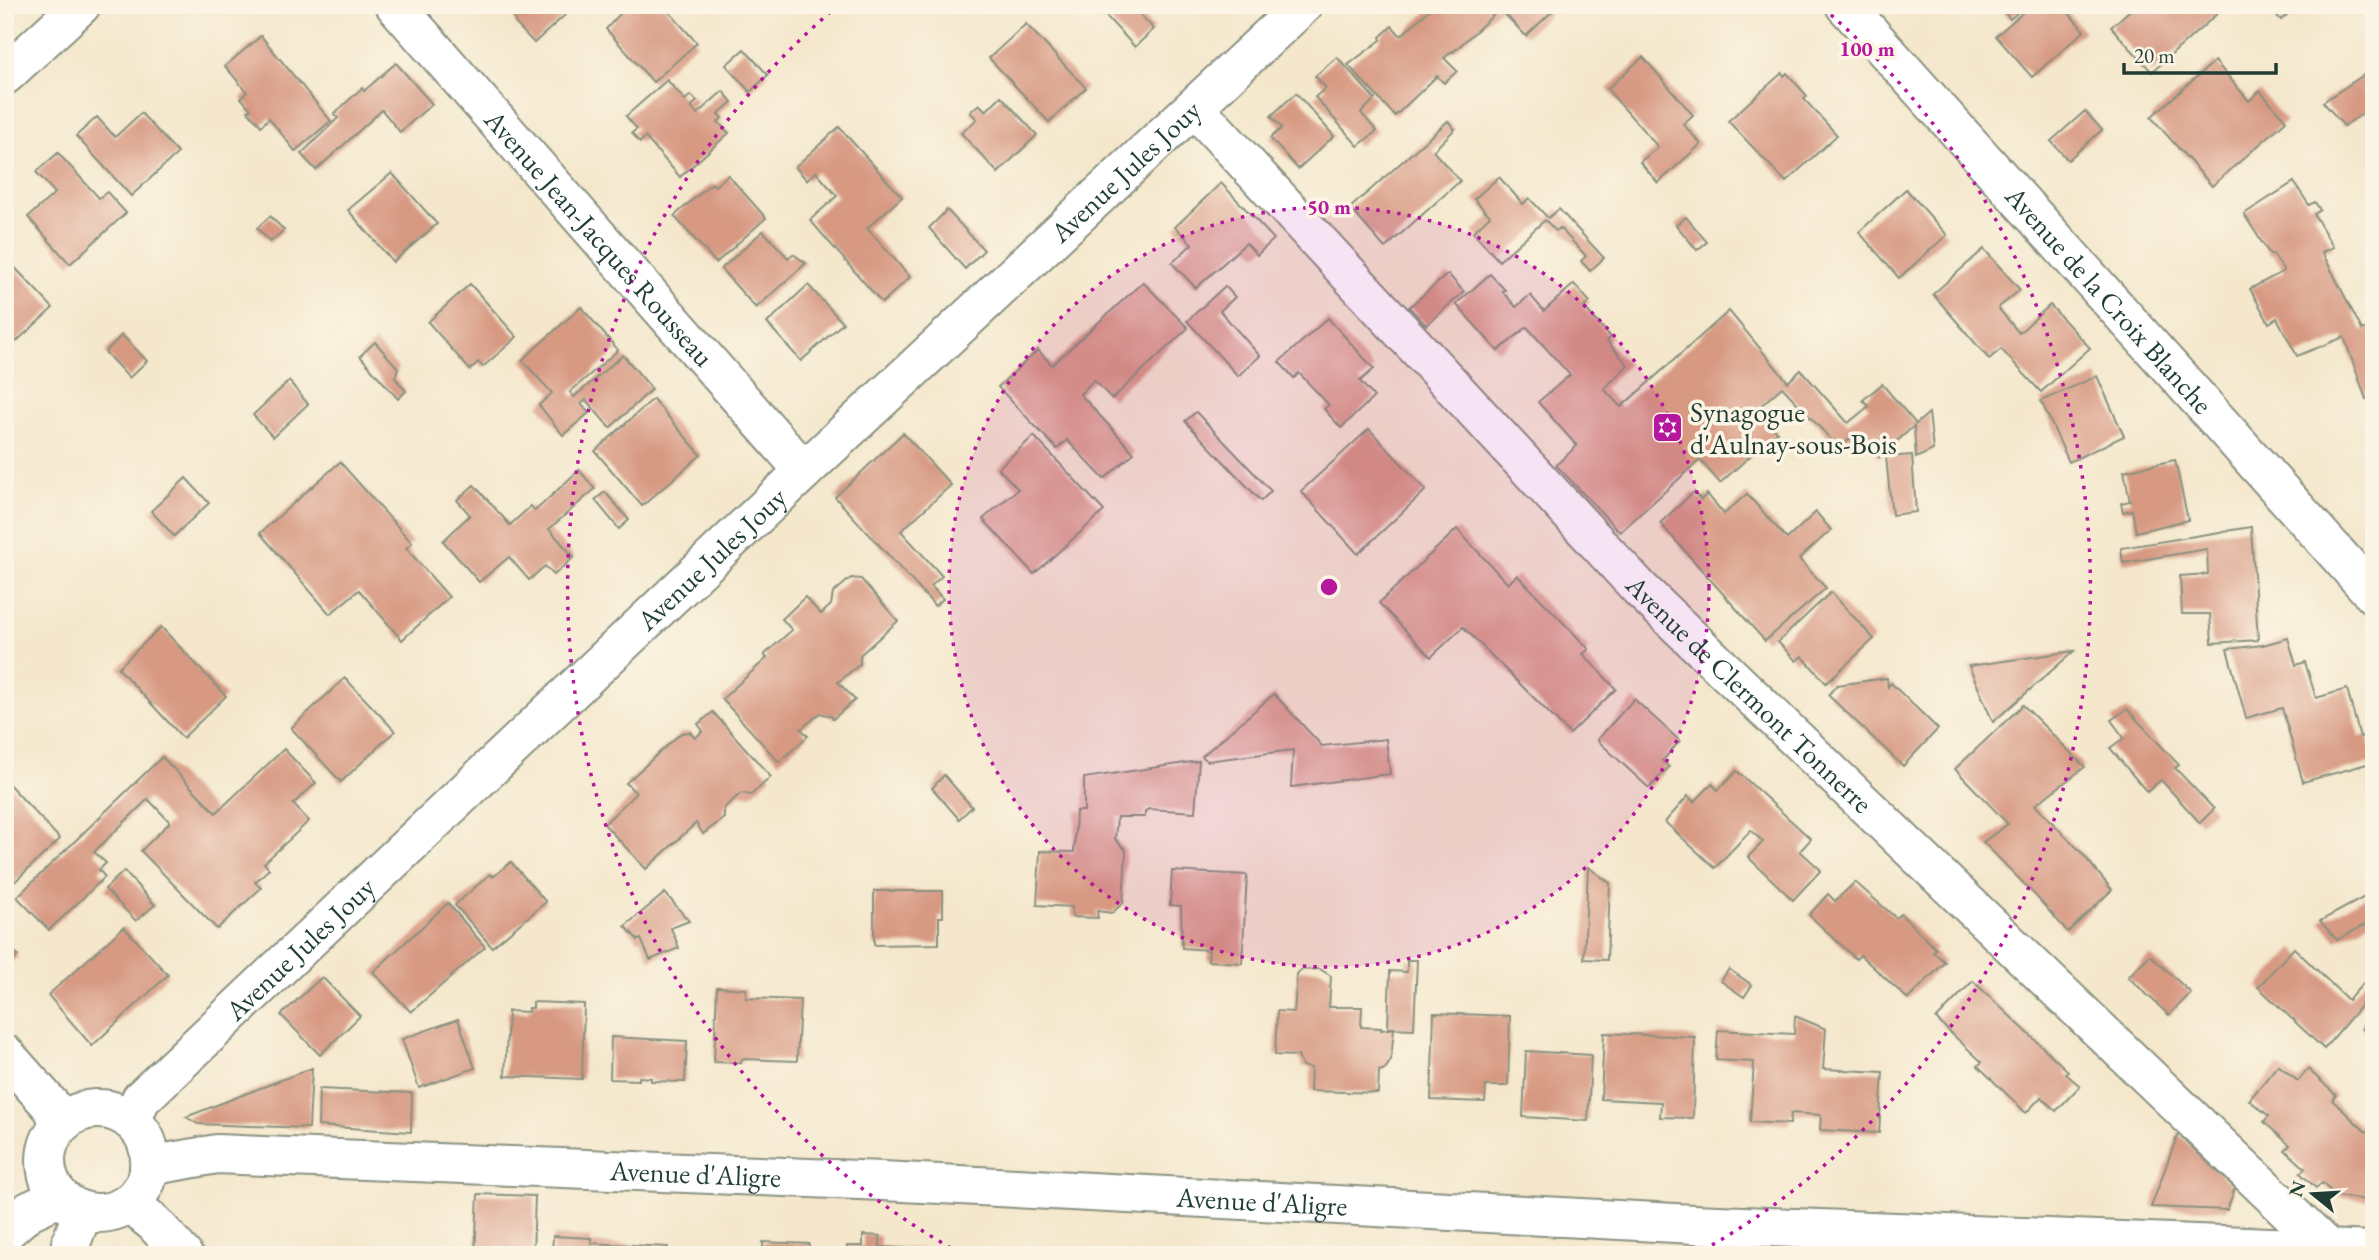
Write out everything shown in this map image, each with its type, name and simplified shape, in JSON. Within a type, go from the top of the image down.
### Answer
[{"type":"street","points":[[5,75],[81,5]]},
{"type":"street","name":"Avenue Jean-Jacques Rousseau","points":[[395,5],[804,471]]},
{"type":"street","name":"Avenue Jules Jouy","points":[[131,1121],[141,1099],[804,471],[1303,5]]},
{"type":"street","name":"Avenue de la Croix Blanche","points":[[1845,5],[2374,595]]},
{"type":"street","name":"Avenue de Clermont Tonnerre","points":[[1195,108],[1641,590],[2328,1252]]},
{"type":"street","points":[[5,1054],[53,1108],[60,1125]]},
{"type":"street","points":[[5,1232],[29,1211],[71,1204],[107,1212],[129,1203],[143,1186],[149,1166],[149,1151],[144,1137],[131,1121],[121,1115],[105,1110],[89,1110],[73,1115],[60,1125],[51,1138],[46,1169],[51,1184],[71,1204],[69,1255]]},
{"type":"street","name":"Avenue d'Aligre","points":[[149,1166],[217,1154],[869,1180],[1698,1240],[2374,1251]]},
{"type":"street","points":[[129,1203],[154,1223],[183,1255]]},
{"type":"building","points":[[512,5],[576,5],[534,43],[515,23]]},
{"type":"building","points":[[628,5],[663,5],[697,43],[653,82],[606,29]]},
{"type":"building","points":[[1115,5],[1131,5],[1154,29],[1135,47],[1105,15]]},
{"type":"building","points":[[1434,5],[1559,5],[1526,36],[1500,9],[1444,58],[1457,71],[1444,83],[1437,76],[1395,116],[1348,65],[1381,40],[1380,37],[1392,26],[1401,36]]},
{"type":"building","points":[[1998,5],[2026,5],[2010,19]]},
{"type":"building","points":[[2031,5],[2062,5],[2084,31],[2032,77],[1996,36]]},
{"type":"building","points":[[2136,5],[2211,5],[2218,13],[2152,72],[2111,27]]},
{"type":"building","points":[[2267,5],[2298,5],[2281,20]]},
{"type":"building","points":[[1026,24],[1086,88],[1049,122],[989,58]]},
{"type":"building","points":[[261,36],[331,121],[295,151],[269,118],[261,126],[248,111],[251,109],[241,98],[247,92],[225,66]]},
{"type":"building","points":[[744,49],[768,75],[750,92],[726,65]]},
{"type":"building","points":[[1337,57],[1375,99],[1361,113],[1377,131],[1358,146],[1315,97],[1326,88],[1315,76]]},
{"type":"building","points":[[1643,57],[1693,115],[1683,124],[1701,144],[1658,183],[1640,162],[1658,147],[1607,89]]},
{"type":"building","points":[[2215,61],[2249,101],[2260,91],[2286,121],[2212,186],[2151,117]]},
{"type":"building","points":[[396,63],[432,104],[400,132],[382,110],[316,170],[301,154],[338,118],[334,114],[362,88],[364,91]]},
{"type":"building","points":[[2374,68],[2374,106],[2344,126],[2323,102]]},
{"type":"building","points":[[1782,73],[1784,76],[1787,73],[1807,96],[1804,99],[1837,135],[1786,182],[1728,121]]},
{"type":"building","points":[[667,80],[685,100],[691,95],[697,101],[691,107],[697,114],[723,91],[732,102],[718,114],[722,118],[718,122],[729,133],[680,177],[645,137],[640,143],[632,133],[637,129],[626,116]]},
{"type":"building","points":[[1296,93],[1334,136],[1298,169],[1270,138],[1282,128],[1271,116]]},
{"type":"building","points":[[1001,96],[1037,135],[998,173],[961,133],[977,119],[970,112],[979,104],[986,111]]},
{"type":"building","points":[[2085,111],[2102,130],[2068,160],[2051,141]]},
{"type":"building","points":[[141,113],[178,153],[131,196],[76,136],[97,117],[115,137]]},
{"type":"building","points":[[1448,121],[1455,129],[1433,151],[1460,181],[1385,248],[1350,208]]},
{"type":"building","points":[[839,127],[902,197],[867,228],[910,277],[882,303],[810,220],[837,196],[816,172],[807,180],[795,167]]},
{"type":"building","points":[[58,153],[99,198],[107,192],[126,213],[70,264],[28,217],[55,193],[36,172]]},
{"type":"building","points":[[392,173],[437,224],[393,262],[348,210]]},
{"type":"building","points":[[728,175],[766,218],[716,263],[674,216],[712,183],[715,186]]},
{"type":"building","points":[[1499,177],[1523,204],[1529,198],[1548,218],[1559,209],[1604,258],[1590,271],[1581,261],[1586,256],[1560,228],[1556,231],[1545,220],[1499,261],[1473,232],[1490,216],[1474,199]]},
{"type":"building","points":[[2294,182],[2309,205],[2315,202],[2320,210],[2314,214],[2333,247],[2322,252],[2362,330],[2374,325],[2374,397],[2366,399],[2344,337],[2297,356],[2277,318],[2269,323],[2250,289],[2284,271],[2273,254],[2270,255],[2244,214]]},
{"type":"building","points":[[1221,183],[1274,239],[1257,255],[1246,243],[1196,288],[1172,263],[1192,244],[1175,227]]},
{"type":"building","points":[[1906,189],[1947,235],[1899,278],[1859,232]]},
{"type":"building","points":[[947,210],[984,250],[965,269],[929,228]]},
{"type":"building","points":[[270,216],[284,230],[270,242],[257,228]]},
{"type":"building","points":[[1686,217],[1707,242],[1697,250],[1676,225]]},
{"type":"building","points":[[763,231],[788,258],[793,254],[806,263],[756,308],[721,269]]},
{"type":"building","points":[[1984,249],[2020,290],[1998,308],[2019,333],[2050,305],[2090,348],[2041,392],[2001,349],[1989,359],[1933,294]]},
{"type":"building","points":[[5,257],[53,308],[5,352]]},
{"type":"building","points":[[1448,274],[1464,292],[1426,325],[1409,307]]},
{"type":"building","points":[[1490,274],[1516,307],[1530,295],[1544,311],[1574,284],[1590,302],[1584,307],[1611,337],[1607,341],[1628,365],[1604,389],[1621,407],[1729,311],[1788,382],[1801,370],[1848,423],[1869,406],[1863,400],[1882,384],[1916,424],[1929,413],[1933,450],[1916,458],[1914,426],[1879,457],[1857,433],[1839,448],[1782,387],[1757,409],[1777,432],[1720,483],[1700,460],[1620,532],[1556,465],[1577,446],[1538,402],[1570,375],[1527,327],[1498,351],[1456,304]]},
{"type":"building","points":[[1143,282],[1188,328],[1112,399],[1094,380],[1080,394],[1134,453],[1104,479],[1067,440],[1057,449],[998,387],[1038,350],[1052,365]]},
{"type":"building","points":[[470,284],[517,337],[483,367],[478,362],[470,370],[428,322]]},
{"type":"building","points":[[808,285],[843,323],[801,361],[767,323]]},
{"type":"building","points":[[1225,286],[1235,297],[1220,311],[1260,356],[1238,376],[1187,321]]},
{"type":"building","points":[[581,307],[618,350],[570,392],[574,397],[623,355],[652,389],[610,428],[586,400],[581,404],[589,413],[563,435],[539,405],[552,393],[522,360]]},
{"type":"building","points":[[1328,318],[1374,369],[1360,381],[1374,397],[1341,428],[1324,409],[1329,405],[1299,373],[1294,378],[1279,362]]},
{"type":"building","points":[[122,335],[147,361],[129,378],[105,352]]},
{"type":"building","points":[[375,342],[398,368],[395,378],[406,391],[398,399],[360,356]]},
{"type":"building","points":[[2097,376],[2124,436],[2069,462],[2041,401]]},
{"type":"building","points":[[289,381],[308,404],[273,437],[253,415]]},
{"type":"building","points":[[653,399],[701,455],[642,506],[595,451]]},
{"type":"building","points":[[1196,412],[1271,491],[1261,501],[1185,421]]},
{"type":"building","points":[[1369,429],[1426,490],[1358,554],[1301,491]]},
{"type":"building","points":[[903,433],[951,485],[901,531],[942,576],[931,586],[943,599],[935,606],[835,497]]},
{"type":"building","points":[[1034,436],[1104,511],[1034,574],[983,519],[1018,489],[998,468]]},
{"type":"building","points":[[1912,455],[1916,512],[1892,515],[1886,457]]},
{"type":"building","points":[[2175,460],[2188,520],[2136,532],[2132,510],[2123,512],[2121,503],[2130,501],[2124,471]]},
{"type":"building","points":[[340,462],[412,543],[406,548],[449,597],[402,640],[359,590],[330,614],[260,533]]},
{"type":"building","points":[[579,470],[595,489],[549,529],[574,557],[554,575],[545,566],[529,580],[509,557],[479,582],[443,541],[470,515],[457,500],[474,485],[510,525],[531,506],[535,511]]},
{"type":"building","points":[[186,478],[209,503],[174,536],[151,511]]},
{"type":"building","points":[[605,492],[629,520],[619,529],[595,500]]},
{"type":"building","points":[[1694,492],[1701,500],[1707,494],[1724,514],[1747,494],[1787,539],[1816,512],[1831,530],[1799,559],[1826,588],[1765,641],[1660,523]]},
{"type":"building","points":[[2251,527],[2258,640],[2212,643],[2210,614],[2182,614],[2180,576],[2208,574],[2207,549],[2123,563],[2121,548]]},
{"type":"building","points":[[1457,529],[1508,584],[1517,575],[1589,649],[1583,654],[1616,689],[1570,734],[1463,627],[1431,657],[1379,603]]},
{"type":"building","points":[[851,578],[861,579],[898,621],[860,655],[860,664],[838,682],[855,700],[833,719],[820,713],[801,729],[808,736],[779,762],[722,699],[767,658],[764,655],[792,630],[782,619],[805,597],[821,614],[831,605],[833,593]]},
{"type":"building","points":[[1831,592],[1874,639],[1826,683],[1802,656],[1796,661],[1778,642]]},
{"type":"building","points":[[161,627],[226,696],[183,738],[118,668]]},
{"type":"building","points":[[2288,638],[2296,665],[2305,662],[2316,698],[2347,689],[2360,737],[2367,735],[2374,762],[2303,782],[2282,708],[2246,718],[2227,649],[2263,645]]},
{"type":"building","points":[[2074,651],[1993,722],[1969,666]]},
{"type":"building","points":[[345,678],[395,731],[341,782],[291,728]]},
{"type":"building","points":[[1887,678],[1888,687],[1891,683],[1938,729],[1903,766],[1828,695],[1837,685]]},
{"type":"building","points":[[1274,694],[1322,746],[1386,739],[1390,774],[1291,787],[1293,750],[1207,761],[1202,756]]},
{"type":"building","points":[[1634,699],[1680,741],[1662,761],[1669,767],[1649,788],[1597,740]]},
{"type":"building","points":[[2023,705],[2085,767],[2035,805],[2081,852],[2112,890],[2068,932],[1983,842],[2008,824],[1955,769]]},
{"type":"building","points":[[2127,709],[2179,765],[2175,768],[2214,809],[2200,823],[2161,780],[2147,792],[2110,748],[2124,738],[2111,720]]},
{"type":"building","points":[[713,712],[771,777],[751,795],[741,793],[724,808],[724,818],[703,834],[696,823],[646,869],[604,824],[636,793],[626,783],[681,733],[690,732],[695,738],[703,731],[698,724]]},
{"type":"building","points":[[284,749],[316,783],[293,804],[309,821],[264,863],[269,869],[255,882],[261,888],[217,929],[141,851],[170,822],[148,799],[94,852],[106,863],[99,870],[105,877],[49,930],[17,897],[162,757],[216,813]]},
{"type":"building","points":[[1199,761],[1195,812],[1149,809],[1145,811],[1145,817],[1117,817],[1115,839],[1126,850],[1123,903],[1112,913],[1097,911],[1098,918],[1072,917],[1072,907],[1037,905],[1040,851],[1074,852],[1076,811],[1084,811],[1084,778]]},
{"type":"building","points":[[1737,771],[1811,839],[1800,851],[1821,870],[1793,900],[1748,857],[1763,842],[1751,830],[1715,868],[1665,822],[1688,796],[1694,802],[1712,784],[1718,790]]},
{"type":"building","points":[[944,775],[972,807],[959,819],[932,788]]},
{"type":"building","points":[[5,780],[60,839],[5,891]]},
{"type":"building","points":[[511,862],[546,902],[492,947],[455,905],[490,874],[493,877]]},
{"type":"building","points":[[1588,867],[1610,883],[1607,960],[1584,959]]},
{"type":"building","points":[[124,871],[155,905],[136,921],[105,889]]},
{"type":"building","points":[[1172,871],[1247,875],[1242,963],[1208,961],[1209,950],[1182,948],[1181,906],[1170,905]]},
{"type":"building","points":[[1855,882],[1896,918],[1901,914],[1936,949],[1933,952],[1945,962],[1908,999],[1860,955],[1856,959],[1809,915],[1828,894],[1835,901]]},
{"type":"building","points":[[874,891],[943,891],[939,944],[874,945]]},
{"type":"building","points":[[2374,892],[2374,920],[2337,940],[2320,921]]},
{"type":"building","points":[[665,893],[689,921],[671,928],[679,948],[650,960],[641,939],[638,940],[625,926]]},
{"type":"building","points":[[448,903],[485,947],[411,1012],[373,972]]},
{"type":"building","points":[[124,927],[168,975],[92,1046],[48,995]]},
{"type":"building","points":[[5,942],[18,956],[5,968]]},
{"type":"building","points":[[2294,948],[2348,1000],[2369,977],[2374,982],[2374,990],[2324,1049],[2258,987]]},
{"type":"building","points":[[2150,955],[2191,993],[2169,1015],[2128,977]]},
{"type":"building","points":[[1407,960],[1417,960],[1414,1029],[1388,1028],[1390,971],[1407,972]]},
{"type":"building","points":[[1320,969],[1331,976],[1329,1007],[1362,1007],[1361,1027],[1381,1030],[1394,1028],[1391,1060],[1385,1069],[1379,1071],[1378,1093],[1310,1091],[1311,1068],[1302,1066],[1298,1056],[1275,1055],[1277,1011],[1294,1012],[1297,974],[1301,970]]},
{"type":"building","points":[[1729,969],[1752,985],[1744,997],[1721,981]]},
{"type":"building","points":[[322,977],[360,1016],[320,1055],[281,1015]]},
{"type":"building","points":[[1973,981],[2068,1071],[2065,1073],[2080,1086],[2056,1111],[2041,1097],[2026,1113],[1978,1066],[1982,1062],[1936,1019]]},
{"type":"building","points":[[717,987],[746,989],[746,998],[800,1000],[797,1061],[742,1059],[741,1063],[714,1062]]},
{"type":"building","points":[[2374,991],[2374,1032],[2362,1029]]},
{"type":"building","points":[[533,1002],[584,1004],[582,1079],[505,1076],[508,1011],[528,1012],[528,1008],[533,1008]]},
{"type":"building","points":[[1434,1013],[1510,1016],[1508,1086],[1486,1086],[1485,1102],[1431,1100]]},
{"type":"building","points":[[1795,1016],[1826,1029],[1823,1069],[1883,1072],[1879,1133],[1820,1130],[1821,1115],[1791,1113],[1790,1124],[1750,1122],[1754,1062],[1716,1060],[1718,1030],[1794,1034]]},
{"type":"building","points":[[458,1019],[475,1068],[419,1088],[402,1039]]},
{"type":"building","points":[[1604,1033],[1695,1037],[1693,1118],[1660,1117],[1661,1102],[1601,1099]]},
{"type":"building","points":[[611,1037],[687,1041],[685,1082],[651,1081],[651,1078],[639,1077],[639,1080],[610,1079]]},
{"type":"building","points":[[1526,1051],[1591,1055],[1588,1121],[1523,1117]]},
{"type":"building","points":[[2278,1065],[2298,1081],[2308,1069],[2336,1095],[2332,1100],[2365,1131],[2374,1132],[2374,1201],[2336,1196],[2322,1183],[2316,1188],[2300,1173],[2305,1168],[2285,1150],[2290,1145],[2264,1122],[2269,1116],[2249,1100]]},
{"type":"building","points":[[312,1068],[309,1128],[198,1124],[186,1117]]},
{"type":"building","points":[[319,1089],[412,1093],[411,1132],[318,1126]]},
{"type":"building","points":[[2178,1134],[2235,1188],[2227,1210],[2151,1207]]},
{"type":"building","points":[[478,1194],[535,1196],[533,1255],[475,1255]]},
{"type":"building","points":[[863,1235],[880,1236],[880,1247],[923,1249],[923,1255],[847,1255],[847,1246],[863,1246]]},
{"type":"building","points":[[553,1236],[591,1238],[591,1243],[668,1247],[668,1255],[552,1255]]},
{"type":"building","points":[[763,1242],[809,1244],[808,1255],[763,1255]]},
{"type":"place","name":"Synagogue d'Aulnay-sous-Bois","points":[[1667,428]]}]
